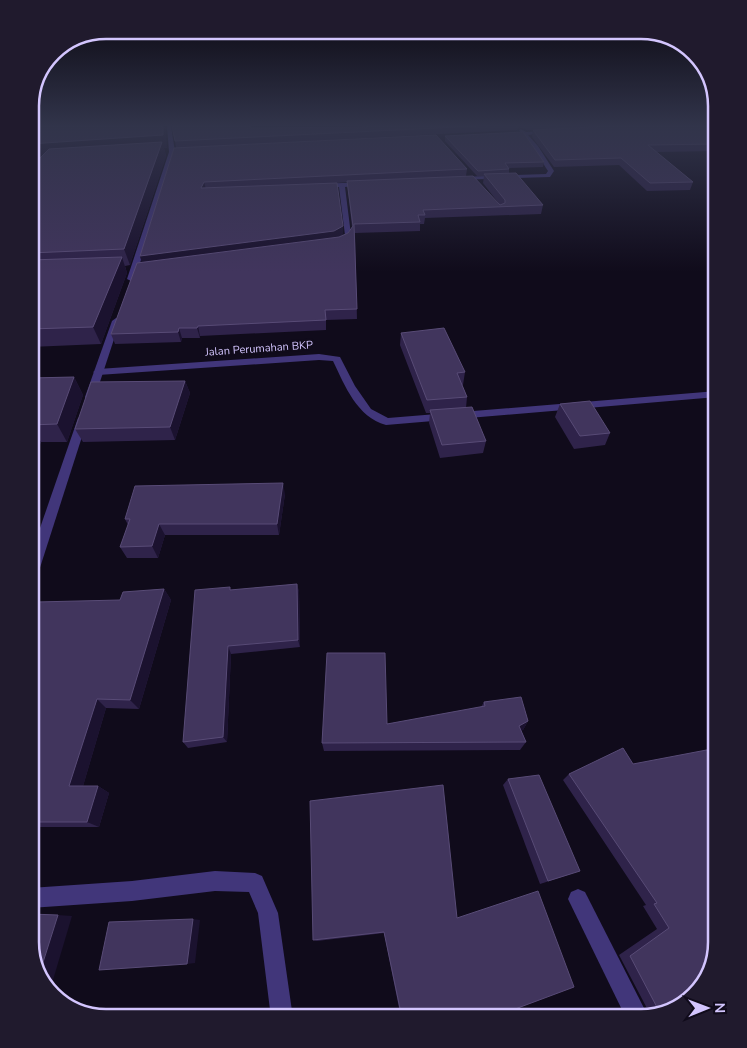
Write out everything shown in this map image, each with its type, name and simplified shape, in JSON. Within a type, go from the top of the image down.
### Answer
[{"type":"street","points":[[128,288],[165,175]]},
{"type":"street","points":[[470,175],[478,184]]},
{"type":"street","points":[[454,179],[549,175]]},
{"type":"street","points":[[313,187],[370,183]]},
{"type":"street","points":[[329,244],[345,240],[348,235],[342,185]]},
{"type":"street","points":[[39,541],[118,316]]},
{"type":"street","name":"Jalan Perumahan BKP","points":[[98,372],[319,357],[337,359],[350,386],[367,411],[386,422],[708,395]]},
{"type":"street","points":[[39,897],[132,891],[215,881],[255,883],[268,913],[281,1009]]},
{"type":"street","points":[[578,899],[633,1009]]},
{"type":"building","points":[[39,175],[150,175],[124,249],[39,253]]},
{"type":"building","points":[[166,175],[348,175],[204,182],[201,188],[337,183],[343,226],[334,231],[140,256]]},
{"type":"building","points":[[485,175],[518,175],[543,205],[423,210],[425,215],[418,215],[420,222],[354,224],[357,309],[325,310],[326,320],[198,326],[197,328],[179,328],[178,332],[111,334],[137,263],[339,237],[348,233],[353,226],[347,181],[473,176],[500,205],[505,203],[505,200]]},
{"type":"building","points":[[641,175],[684,175],[693,182],[650,183]]},
{"type":"building","points":[[122,257],[93,327],[39,329],[39,260]]},
{"type":"building","points":[[444,328],[465,372],[457,373],[467,397],[427,400],[401,333]]},
{"type":"building","points":[[74,377],[57,424],[39,425],[39,378]]},
{"type":"building","points":[[185,381],[170,427],[75,429],[91,382]]},
{"type":"building","points":[[590,401],[610,433],[580,436],[560,404]]},
{"type":"building","points":[[472,407],[486,441],[442,445],[430,410]]},
{"type":"building","points":[[283,483],[277,524],[159,524],[152,546],[120,547],[130,519],[125,519],[135,486]]},
{"type":"building","points":[[297,584],[298,640],[228,646],[223,737],[183,742],[195,590],[230,587],[230,590]]},
{"type":"building","points":[[164,589],[130,700],[97,699],[69,786],[98,786],[87,822],[39,822],[39,602],[120,600],[123,592]]},
{"type":"building","points":[[327,653],[385,653],[387,724],[485,706],[484,702],[521,697],[528,721],[519,726],[526,742],[322,743]]},
{"type":"building","points":[[623,748],[633,764],[708,750],[708,951],[703,968],[694,983],[682,983],[682,995],[657,1007],[630,956],[669,928],[654,904],[657,903],[569,774]]},
{"type":"building","points":[[539,775],[580,871],[548,881],[508,779]]},
{"type":"building","points":[[443,785],[457,918],[538,891],[574,987],[515,1009],[400,1009],[384,932],[313,940],[310,801]]},
{"type":"building","points":[[39,914],[58,915],[42,964],[39,951]]},
{"type":"building","points":[[193,919],[187,964],[99,970],[109,922]]}]
